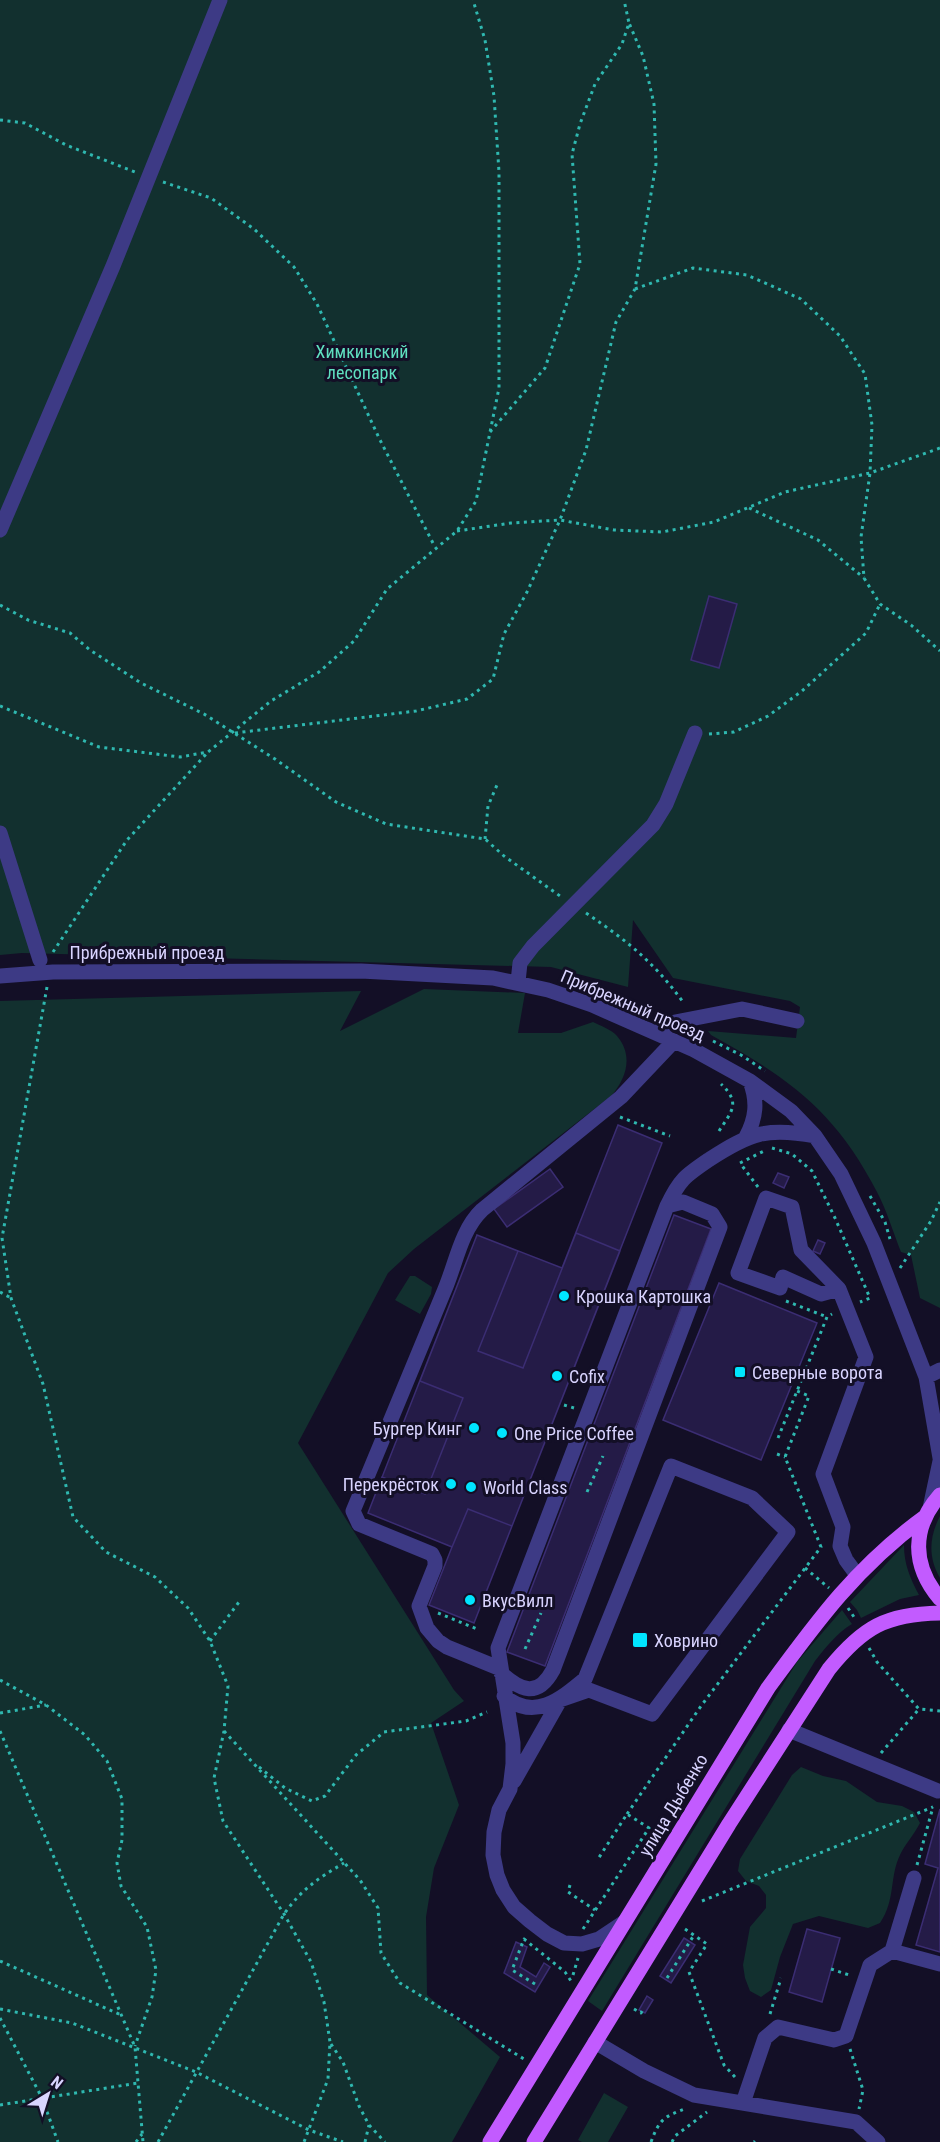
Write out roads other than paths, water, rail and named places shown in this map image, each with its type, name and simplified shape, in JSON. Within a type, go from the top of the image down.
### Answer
[{"type":"main road","points":[[940,1496],[928,1512],[920,1533],[918,1552],[922,1570],[930,1587],[940,1599]]},
{"type":"main road","name":"улица Дыбенко","points":[[490,2142],[768,1688],[837,1596],[894,1539],[928,1512]]},
{"type":"main road","points":[[534,2142],[829,1669],[847,1646],[862,1633],[880,1623],[904,1616],[940,1613]]},
{"type":"street","points":[[0,530],[149,177],[220,0]]},
{"type":"street","points":[[518,982],[520,963],[533,945],[653,825],[666,804],[696,733]]},
{"type":"street","points":[[0,833],[45,959]]},
{"type":"street","name":"Прибрежный проезд","points":[[0,976],[53,972],[361,971],[450,975],[518,982],[592,1005],[653,1031],[750,1081],[791,1111],[815,1136],[841,1174],[864,1218],[933,1373],[940,1396]]},
{"type":"street","points":[[653,1031],[675,1022],[742,1009],[797,1021]]},
{"type":"street","points":[[666,1206],[683,1202],[712,1214],[720,1227],[554,1670],[543,1684],[534,1689],[524,1689],[514,1684],[501,1671],[438,1641],[427,1628],[420,1606],[435,1566],[432,1554],[359,1524],[355,1520],[353,1511],[470,1224],[482,1210],[605,1111],[674,1041]]},
{"type":"street","points":[[746,1137],[755,1115],[754,1093],[750,1081]]},
{"type":"street","points":[[510,1789],[513,1743],[498,1648],[666,1206],[677,1185],[686,1175],[746,1137],[769,1132],[793,1132],[815,1136]]},
{"type":"street","points":[[840,1289],[821,1294],[783,1277],[780,1288],[738,1273],[766,1198],[792,1207],[801,1250],[840,1289],[866,1357],[823,1474],[843,1527],[840,1546],[846,1560],[857,1575]]},
{"type":"street","name":"Прибрежный проезд","points":[[928,1512],[940,1460],[933,1373]]},
{"type":"street","points":[[504,1696],[512,1702],[532,1708],[546,1706],[560,1700],[589,1690],[652,1714],[788,1533],[752,1498],[671,1466],[585,1679],[560,1700],[499,1810],[494,1832],[493,1855],[496,1875],[514,1907],[547,1934],[564,1943],[582,1944],[599,1939],[623,1923]]},
{"type":"street","points":[[789,1730],[938,1791]]},
{"type":"street","points":[[745,2097],[765,2038],[778,2027],[834,2040],[846,2036],[870,1965],[892,1951],[914,1878]]},
{"type":"street","points":[[892,1951],[940,1964]]},
{"type":"street","points":[[595,2042],[644,2071],[698,2096],[723,2100],[745,2097],[856,2122],[878,2142]]},
{"type":"place","name":"Крошка Картошка","points":[[564,1296]]},
{"type":"place","name":"Северные ворота","points":[[740,1372]]},
{"type":"place","name":"Cofix","points":[[557,1376]]},
{"type":"place","name":"Бургер Кинг","points":[[474,1428]]},
{"type":"place","name":"One Price Coffee","points":[[502,1433]]},
{"type":"place","name":"Перекрёсток","points":[[451,1484]]},
{"type":"place","name":"World Class","points":[[471,1487]]},
{"type":"place","name":"ВкусВилл","points":[[470,1600]]},
{"type":"place","name":"Ховрино","points":[[640,1640]]},
{"type":"park label","name":"Химкинский лесопарк","points":[[362,361]]}]
